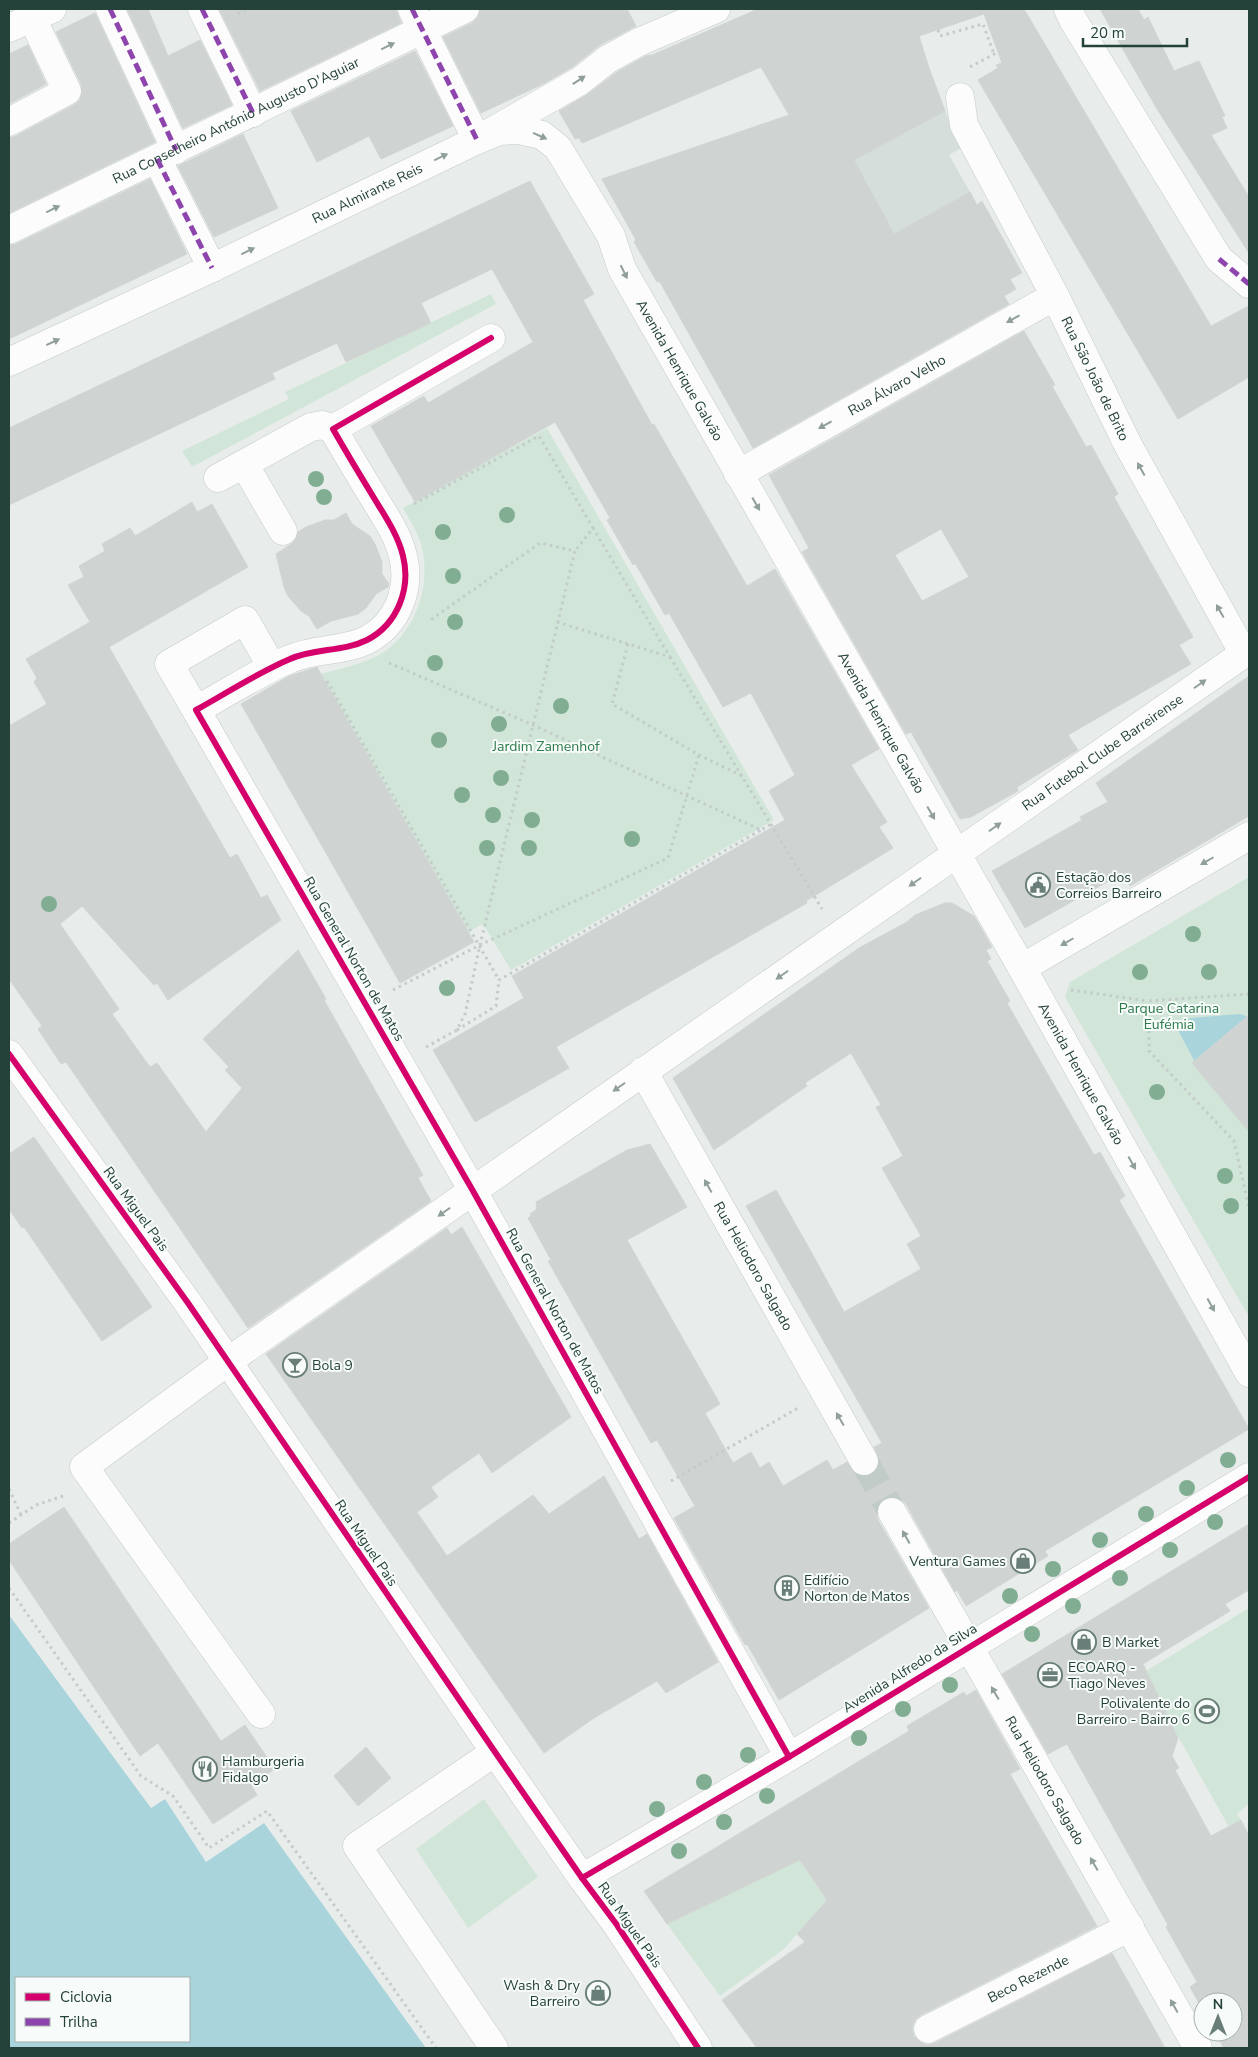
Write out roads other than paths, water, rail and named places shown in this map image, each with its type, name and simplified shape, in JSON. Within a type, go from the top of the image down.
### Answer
[{"type":"street","points":[[110,9],[212,268]]},
{"type":"street","points":[[202,9],[253,113]]},
{"type":"street","name":"Rua Conselheiro António Augusto D'Aguiar","points":[[9,230],[253,113],[417,19],[464,9]]},
{"type":"street","name":"Rua Almirante Reis","points":[[9,362],[212,268],[477,140],[580,81],[608,59],[639,42],[716,9]]},
{"type":"street","points":[[1068,9],[1219,259],[1249,284]]},
{"type":"street","points":[[9,122],[67,91],[31,18]]},
{"type":"street","points":[[417,19],[477,140]]},
{"type":"street","name":"Rua São João de Brito","points":[[960,97],[964,126],[1055,296],[1128,445],[1247,652]]},
{"type":"street","name":"Avenida Henrique Galvão","points":[[477,140],[499,131],[519,130],[542,135],[558,148],[611,236],[622,269],[955,855],[1022,968],[1249,1373]]},
{"type":"street","name":"Rua Álvaro Velho","points":[[738,474],[1055,296]]},
{"type":"street","points":[[333,429],[491,338]]},
{"type":"street","points":[[196,710],[272,667],[307,653],[344,647],[367,640],[385,627],[398,610],[404,593],[406,572],[403,555],[387,519],[333,429],[322,425],[312,427],[218,478]]},
{"type":"street","points":[[244,464],[283,531]]},
{"type":"street","name":"Rua General Norton de Matos","points":[[272,667],[245,620],[169,664],[473,1191],[789,1757]]},
{"type":"street","name":"Rua Futebol Clube Barreirense","points":[[261,1714],[84,1467],[227,1362],[1247,652]]},
{"type":"street","points":[[1022,968],[1249,836]]},
{"type":"street","name":"Rua Miguel Pais","points":[[9,1054],[188,1303],[495,1752],[582,1878],[617,1925],[698,2048]]},
{"type":"street","name":"Rua Heliodoro Salgado","points":[[643,1071],[864,1461]]},
{"type":"street","name":"Avenida Alfredo da Silva","points":[[582,1878],[789,1757],[1249,1477]]},
{"type":"street","name":"Rua Heliodoro Salgado","points":[[892,1512],[1198,2048]]},
{"type":"street","points":[[494,2048],[357,1846],[495,1752]]},
{"type":"street","name":"Beco Rezende","points":[[928,2029],[1130,1927]]},
{"type":"water","points":[[1240,1014],[1249,1017],[1249,1111],[1239,1091],[1196,1064],[1178,1030],[1190,1018]]},
{"type":"water","points":[[9,1615],[151,1808],[165,1799],[206,1862],[264,1823],[426,2048],[9,2048]]},
{"type":"tunnel","points":[[864,1461],[892,1512]]},
{"type":"place","name":"Estação dos Correios Barreiro","points":[[1038,885]]},
{"type":"place","name":"Bola 9","points":[[295,1365]]},
{"type":"place","name":"Ventura Games","points":[[1023,1561]]},
{"type":"place","name":"Edifício Norton de Matos","points":[[787,1588]]},
{"type":"place","name":"B Market","points":[[1084,1642]]},
{"type":"place","name":"ECOARQ - Tiago Neves","points":[[1050,1675]]},
{"type":"place","name":"Polivalente do Barreiro - Bairro 6","points":[[1207,1711]]},
{"type":"place","name":"Hamburgeria Fidalgo","points":[[205,1769]]},
{"type":"place","name":"Wash & Dry Barreiro","points":[[598,1993]]},
{"type":"park label","name":"Jardim Zamenhof","points":[[546,746]]},
{"type":"park label","name":"Parque Catarina Eufémia","points":[[1169,1016]]}]
